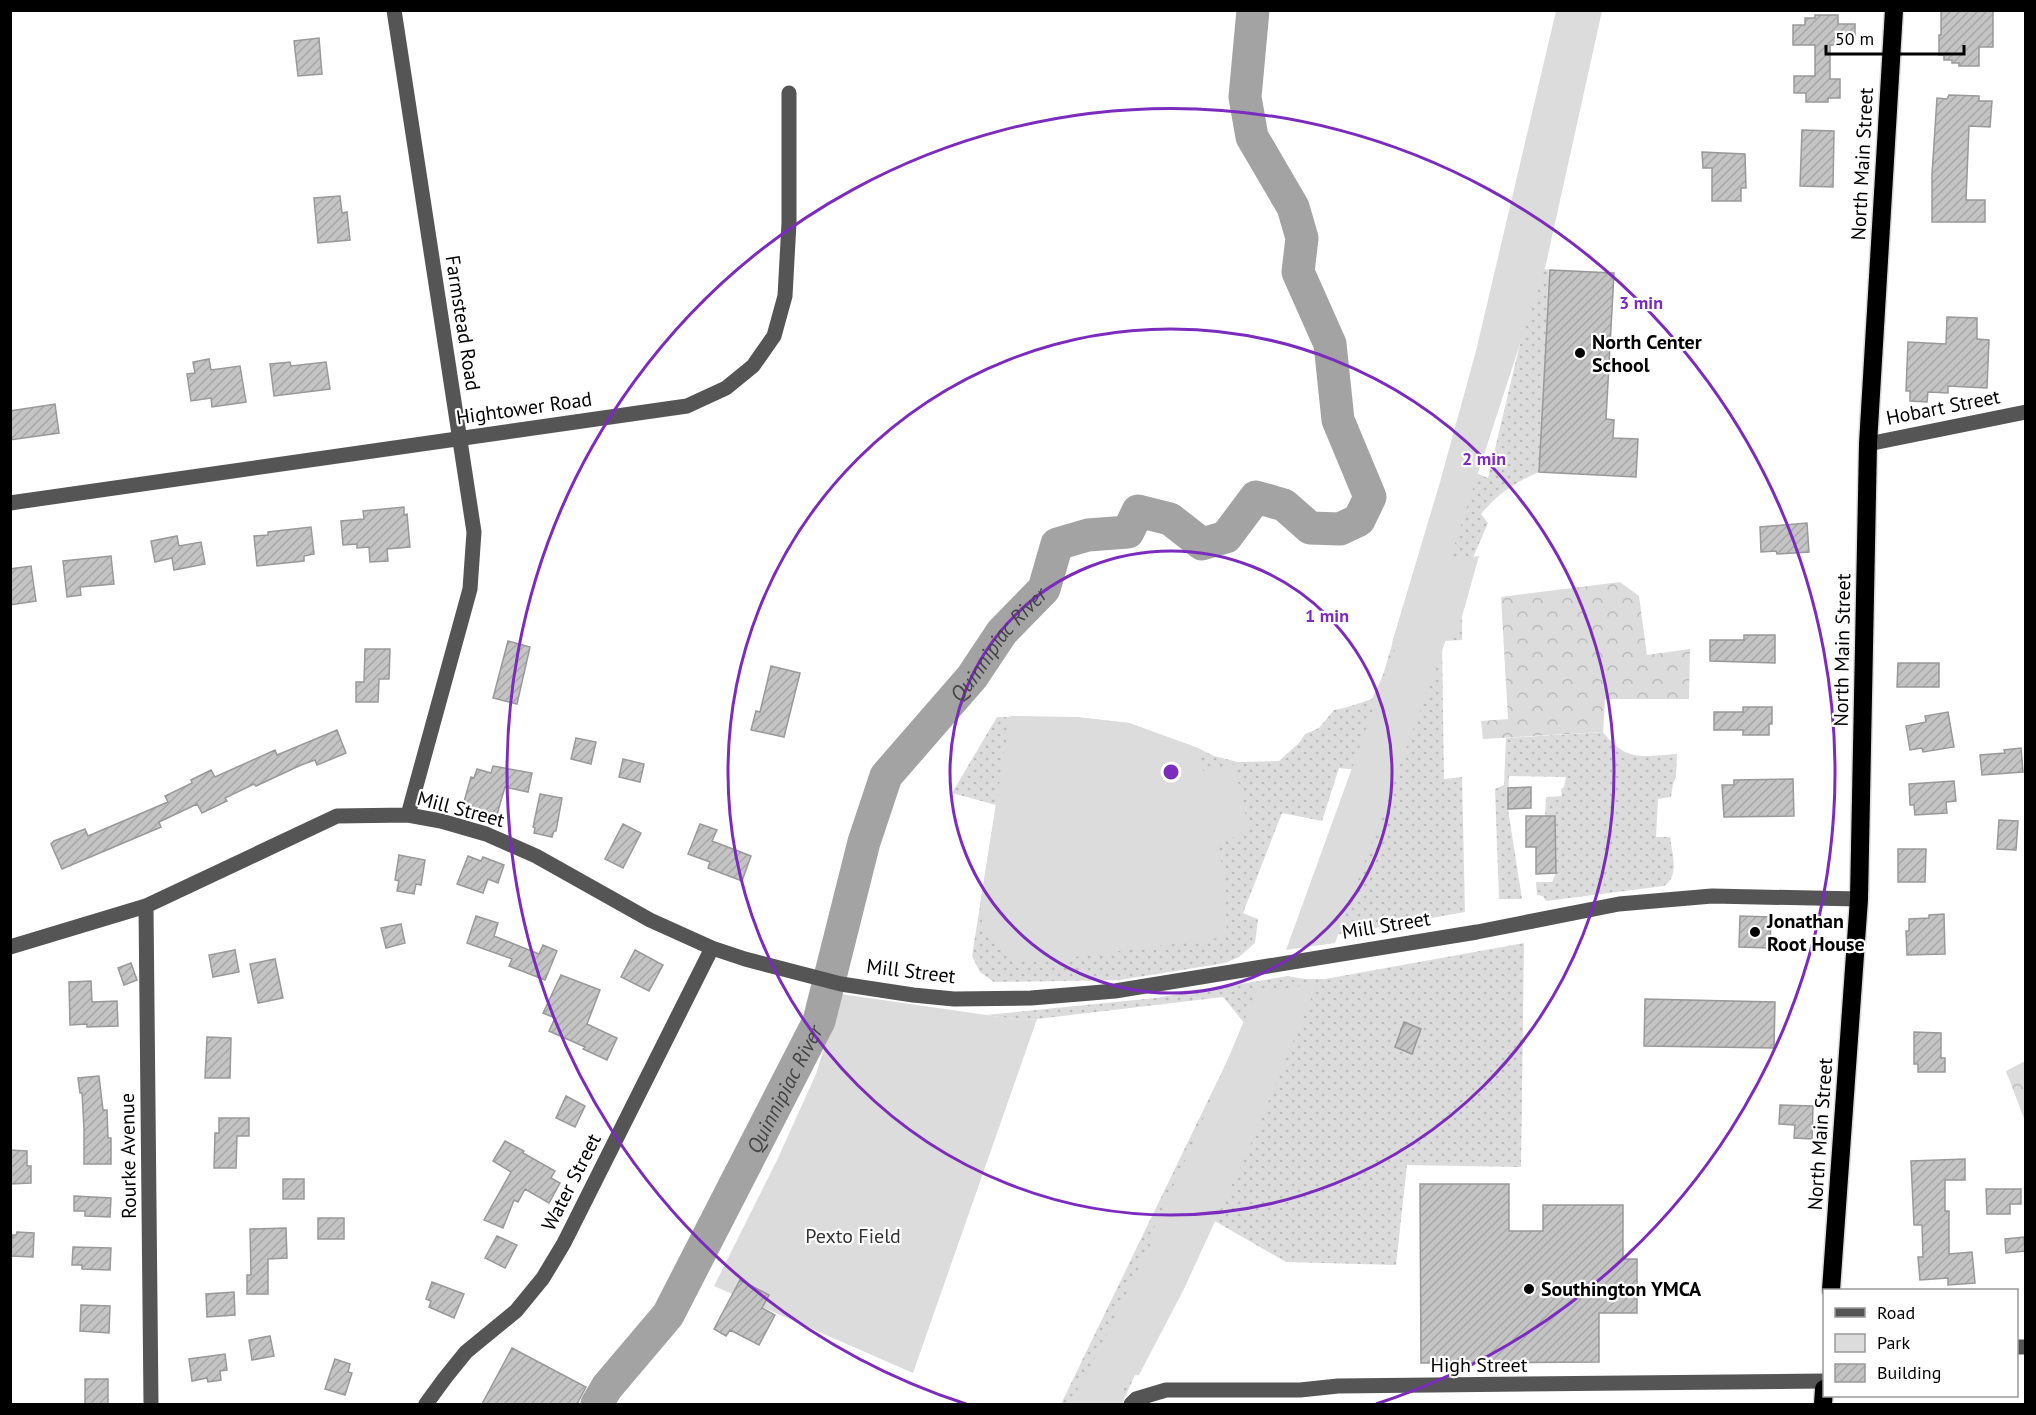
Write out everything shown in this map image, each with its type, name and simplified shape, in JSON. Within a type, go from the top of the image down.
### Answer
[{"type":"highway","name":"North Main Street","points":[[1831,1289],[1859,899],[1868,444],[1894,10]]},
{"type":"street","name":"Farmstead Road","points":[[394,10],[474,532],[470,589],[408,815]]},
{"type":"street","name":"Hightower Road","points":[[10,503],[687,406],[726,388],[753,366],[774,336],[785,296],[789,223],[789,93]]},
{"type":"street","name":"Hobart Street","points":[[1868,444],[2025,412]]},
{"type":"street","name":"Mill Street","points":[[10,947],[146,906],[338,816],[408,815],[441,821],[486,834],[536,856],[650,920],[712,948],[841,984],[954,999],[1031,998],[1115,992],[1478,932],[1619,904],[1712,896],[1859,899]]},
{"type":"street","name":"Rourke Avenue","points":[[146,906],[151,1404]]},
{"type":"street","name":"Water Street","points":[[426,1404],[466,1352],[516,1311],[543,1278],[564,1243],[712,948]]},
{"type":"street","name":"High Street","points":[[1134,1402],[1166,1390],[1301,1397],[1338,1386],[1823,1381]]},
{"type":"green space","points":[[1556,11],[1602,11],[1546,264],[1450,559],[1479,556],[1456,638],[1447,637],[1335,943],[1286,950],[1397,644],[1392,643],[1476,351]]},
{"type":"green space","points":[[1538,268],[1550,270],[1539,472],[1507,489],[1481,514],[1488,523],[1462,583],[1462,640],[1442,641],[1444,779],[1462,777],[1465,912],[1336,935],[1333,919],[1476,473],[1488,478]]},
{"type":"green space","points":[[1411,581],[1368,771],[1339,768],[1322,821],[1282,813],[1243,913],[1258,919],[1255,943],[1239,957],[1225,963],[1120,980],[994,982],[980,972],[972,956],[996,805],[952,793],[997,717],[1076,717],[1129,723],[1214,756],[1238,762],[1279,761],[1299,743],[1305,734],[1319,728],[1334,710],[1372,699],[1383,675]]},
{"type":"green space","points":[[1620,582],[1639,596],[1647,655],[1690,649],[1689,699],[1605,699],[1603,732],[1483,739],[1481,721],[1508,719],[1501,597]]},
{"type":"green space","points":[[1010,716],[1076,717],[1129,723],[1198,748],[1203,771],[1234,764],[1250,834],[1218,841],[1225,885],[1227,937],[1036,962],[1014,960],[983,930],[980,905]]},
{"type":"green space","points":[[1603,732],[1620,749],[1628,753],[1645,756],[1677,754],[1676,777],[1671,797],[1658,799],[1656,837],[1670,837],[1673,857],[1673,871],[1669,882],[1664,886],[1546,901],[1543,896],[1537,895],[1536,882],[1552,882],[1556,873],[1555,816],[1545,816],[1546,797],[1562,796],[1561,789],[1564,787],[1566,777],[1509,776],[1508,809],[1522,899],[1499,899],[1495,789],[1504,785],[1506,738]]},
{"type":"green space","points":[[1524,943],[1521,1167],[1407,1165],[1396,1265],[1286,1262],[1206,1216],[1122,1404],[1061,1404],[1245,1024],[1223,997],[1037,1019],[1021,1020],[986,1015],[1155,998],[1288,976],[1325,979]]},
{"type":"green space","points":[[1317,984],[1252,1141],[1184,1289],[1139,1375],[1129,1376],[1117,1404],[1069,1404],[1089,1370],[1151,1243],[1147,1243],[1192,1145],[1256,992]]},
{"type":"green space","name":"Pexto Field","points":[[841,994],[1021,1020],[1037,1019],[913,1373],[714,1286],[778,1158],[816,1074]]},
{"type":"green space","points":[[2025,1061],[2025,1121],[2006,1071]]},
{"type":"building","points":[[1941,10],[1993,10],[1993,47],[1979,47],[1979,66],[1959,66],[1959,63],[1944,60],[1944,55],[1939,55]]},
{"type":"building","points":[[1815,15],[1838,15],[1838,24],[1855,24],[1855,38],[1842,38],[1842,45],[1830,45],[1830,79],[1840,79],[1840,98],[1828,98],[1828,102],[1806,102],[1806,93],[1794,93],[1794,76],[1815,76],[1815,45],[1793,45],[1793,25],[1805,25],[1805,18],[1815,18]]},
{"type":"building","points":[[319,38],[322,74],[298,76],[294,41]]},
{"type":"building","points":[[1949,95],[1979,96],[1979,101],[1992,101],[1990,127],[1969,126],[1966,200],[1985,200],[1985,222],[1932,222],[1932,174],[1937,98],[1947,99]]},
{"type":"building","points":[[1802,130],[1834,131],[1833,187],[1800,186]]},
{"type":"building","points":[[1702,152],[1745,154],[1746,188],[1741,188],[1741,201],[1712,201],[1712,168],[1703,168]]},
{"type":"building","points":[[340,196],[342,213],[347,212],[350,240],[318,243],[314,198]]},
{"type":"building","points":[[1550,270],[1614,273],[1606,419],[1614,420],[1613,438],[1638,439],[1636,477],[1539,472]]},
{"type":"building","points":[[1947,317],[1977,318],[1977,339],[1989,340],[1987,388],[1948,386],[1948,393],[1928,392],[1927,402],[1910,401],[1910,391],[1906,391],[1908,342],[1946,344]]},
{"type":"building","points":[[209,359],[211,370],[240,366],[246,402],[212,407],[211,398],[191,401],[187,374],[195,373],[193,362]]},
{"type":"building","points":[[290,362],[291,366],[326,362],[330,389],[274,396],[270,364]]},
{"type":"building","points":[[55,404],[59,433],[10,440],[10,411]]},
{"type":"building","points":[[404,507],[404,515],[407,514],[410,547],[387,549],[388,561],[370,562],[369,547],[357,548],[357,544],[343,545],[341,521],[364,519],[363,511]]},
{"type":"building","points":[[1807,523],[1809,552],[1777,554],[1776,551],[1761,552],[1760,527]]},
{"type":"building","points":[[311,527],[314,554],[304,556],[304,561],[257,566],[254,536]]},
{"type":"building","points":[[177,536],[179,546],[201,542],[205,564],[174,570],[172,558],[155,562],[151,541]]},
{"type":"building","points":[[111,556],[114,584],[80,587],[81,595],[67,597],[63,561]]},
{"type":"building","points":[[31,566],[36,601],[10,605],[10,569]]},
{"type":"building","points":[[1744,635],[1775,635],[1775,663],[1710,661],[1710,640],[1744,640]]},
{"type":"building","points":[[508,641],[530,647],[517,704],[493,698]]},
{"type":"building","points":[[365,649],[390,649],[389,679],[379,679],[378,702],[356,702],[356,682],[364,682]]},
{"type":"building","points":[[1898,663],[1939,663],[1939,687],[1897,687]]},
{"type":"building","points":[[771,666],[800,673],[784,737],[751,730],[756,711],[760,712]]},
{"type":"building","points":[[1743,707],[1772,707],[1772,724],[1769,724],[1769,735],[1743,735],[1743,730],[1714,730],[1714,712],[1743,712]]},
{"type":"building","points":[[1948,712],[1954,747],[1923,752],[1922,748],[1910,750],[1906,726],[1926,722],[1925,716]]},
{"type":"building","points":[[337,730],[346,753],[317,765],[315,760],[256,786],[254,784],[225,798],[227,801],[202,813],[197,804],[159,822],[161,827],[62,869],[51,844],[54,841],[85,829],[88,836],[168,802],[165,796],[192,783],[191,780],[211,770],[215,777],[275,750],[277,755]]},
{"type":"building","points":[[576,738],[596,742],[591,764],[571,759]]},
{"type":"building","points":[[2021,748],[2023,772],[1982,775],[1980,755],[2005,753],[2004,750]]},
{"type":"building","points":[[623,759],[644,764],[640,782],[619,777]]},
{"type":"building","points":[[493,766],[532,773],[528,792],[505,787],[496,818],[462,809],[471,777],[474,778],[477,769],[491,773]]},
{"type":"building","points":[[1793,779],[1794,816],[1724,817],[1722,785],[1734,785],[1734,780]]},
{"type":"building","points":[[1954,781],[1956,801],[1946,802],[1947,813],[1915,815],[1914,805],[1910,805],[1909,784]]},
{"type":"building","points":[[1531,787],[1531,808],[1508,809],[1508,788]]},
{"type":"building","points":[[540,794],[562,798],[556,831],[552,837],[534,833],[535,828],[533,827]]},
{"type":"building","points":[[1526,816],[1555,816],[1556,873],[1536,874],[1536,847],[1526,847]]},
{"type":"building","points":[[1999,820],[2018,821],[2016,850],[1997,849]]},
{"type":"building","points":[[623,824],[641,833],[623,868],[605,859]]},
{"type":"building","points":[[700,824],[717,830],[712,841],[751,856],[742,881],[708,868],[710,862],[688,854]]},
{"type":"building","points":[[1898,849],[1926,849],[1925,882],[1898,882]]},
{"type":"building","points":[[399,855],[425,860],[421,885],[416,884],[414,894],[397,891],[399,881],[395,880]]},
{"type":"building","points":[[468,856],[481,861],[483,857],[504,865],[498,883],[488,879],[483,893],[457,884]]},
{"type":"building","points":[[1944,914],[1945,954],[1907,955],[1906,931],[1909,931],[1909,919],[1929,918],[1929,915]]},
{"type":"building","points":[[476,916],[498,923],[494,936],[539,954],[543,945],[557,951],[545,980],[509,966],[512,959],[467,943]]},
{"type":"building","name":"Jonathan Root House","points":[[1740,916],[1771,917],[1770,948],[1739,947]]},
{"type":"building","points":[[401,924],[405,943],[386,948],[381,928]]},
{"type":"building","points":[[235,950],[239,972],[213,977],[209,955]]},
{"type":"building","points":[[635,950],[663,965],[649,991],[621,977]]},
{"type":"building","points":[[275,959],[283,998],[258,1003],[250,964]]},
{"type":"building","points":[[131,963],[137,980],[124,985],[118,968]]},
{"type":"building","points":[[561,975],[600,990],[587,1024],[617,1038],[607,1060],[549,1031],[555,1018],[543,1013]]},
{"type":"building","points":[[91,981],[92,1002],[117,1001],[118,1026],[70,1025],[69,982]]},
{"type":"building","points":[[1645,999],[1775,1002],[1774,1048],[1644,1046]]},
{"type":"building","points":[[1404,1022],[1421,1029],[1412,1054],[1395,1047]]},
{"type":"building","points":[[1914,1032],[1941,1033],[1941,1058],[1945,1058],[1945,1072],[1918,1072],[1918,1064],[1914,1064]]},
{"type":"building","points":[[207,1037],[231,1038],[230,1078],[205,1078]]},
{"type":"building","points":[[99,1076],[103,1110],[107,1110],[108,1138],[111,1138],[111,1164],[84,1164],[82,1093],[80,1093],[78,1078]]},
{"type":"building","points":[[566,1096],[585,1106],[575,1127],[556,1118]]},
{"type":"building","points":[[1780,1105],[1813,1106],[1812,1139],[1794,1138],[1795,1125],[1779,1124]]},
{"type":"building","points":[[219,1118],[249,1118],[249,1136],[237,1136],[236,1168],[214,1168],[215,1133],[219,1133]]},
{"type":"building","points":[[505,1141],[555,1171],[551,1178],[560,1183],[549,1203],[525,1189],[518,1202],[514,1200],[503,1228],[484,1220],[511,1172],[493,1161]]},
{"type":"building","points":[[10,1150],[27,1151],[27,1166],[31,1166],[31,1183],[10,1184]]},
{"type":"building","points":[[1965,1159],[1965,1180],[1945,1180],[1945,1211],[1949,1211],[1949,1254],[1972,1252],[1975,1283],[1948,1285],[1948,1278],[1920,1280],[1918,1257],[1923,1257],[1922,1225],[1914,1225],[1911,1161]]},
{"type":"building","points":[[283,1179],[304,1179],[304,1199],[283,1199]]},
{"type":"building","name":"Southington YMCA","points":[[1420,1184],[1509,1184],[1509,1231],[1543,1231],[1543,1205],[1623,1205],[1623,1259],[1637,1259],[1637,1313],[1599,1313],[1599,1362],[1421,1363]]},
{"type":"building","points":[[1986,1189],[2021,1189],[2021,1204],[2010,1204],[2010,1214],[1987,1214]]},
{"type":"building","points":[[74,1196],[111,1198],[110,1217],[85,1216],[85,1211],[74,1211]]},
{"type":"building","points":[[318,1218],[344,1218],[344,1239],[318,1239]]},
{"type":"building","points":[[286,1228],[287,1258],[268,1259],[268,1294],[247,1294],[247,1275],[251,1275],[250,1229]]},
{"type":"building","points":[[17,1232],[34,1233],[33,1257],[11,1256],[12,1235],[16,1235]]},
{"type":"building","points":[[497,1236],[517,1245],[505,1268],[485,1258]]},
{"type":"building","points":[[2024,1237],[2025,1251],[2006,1253],[2005,1239]]},
{"type":"building","points":[[73,1247],[111,1248],[110,1270],[82,1269],[82,1265],[72,1265]]},
{"type":"building","points":[[740,1280],[769,1295],[762,1308],[775,1315],[759,1345],[730,1330],[726,1336],[714,1329]]},
{"type":"building","points":[[432,1282],[464,1294],[454,1318],[429,1307],[431,1301],[426,1299]]},
{"type":"building","points":[[234,1292],[235,1315],[207,1317],[206,1294]]},
{"type":"building","points":[[81,1305],[110,1306],[109,1333],[80,1331]]},
{"type":"building","points":[[270,1336],[274,1356],[252,1360],[249,1340]]},
{"type":"building","points":[[512,1348],[586,1387],[577,1404],[482,1404]]},
{"type":"building","points":[[225,1354],[227,1370],[220,1371],[221,1380],[208,1382],[207,1378],[192,1381],[189,1359]]},
{"type":"building","points":[[335,1359],[350,1364],[348,1372],[352,1373],[345,1395],[325,1389]]},
{"type":"building","points":[[85,1379],[108,1379],[108,1404],[85,1404]]},
{"type":"waterway","name":"Quinnipiac River","points":[[597,1404],[607,1387],[668,1315],[819,1021],[864,842],[886,776],[972,677],[1002,632],[1044,589],[1057,544],[1088,535],[1128,532],[1138,511],[1170,519],[1202,544],[1226,537],[1256,497],[1284,505],[1310,528],[1340,529],[1359,520],[1370,497],[1338,420],[1330,344],[1298,272],[1302,238],[1293,207],[1252,137],[1245,97],[1253,10]]},
{"type":"place","name":"North Center School","points":[[1580,353]]},
{"type":"place","name":"Jonathan Root House","points":[[1755,932]]},
{"type":"place","name":"Southington YMCA","points":[[1529,1289]]}]
